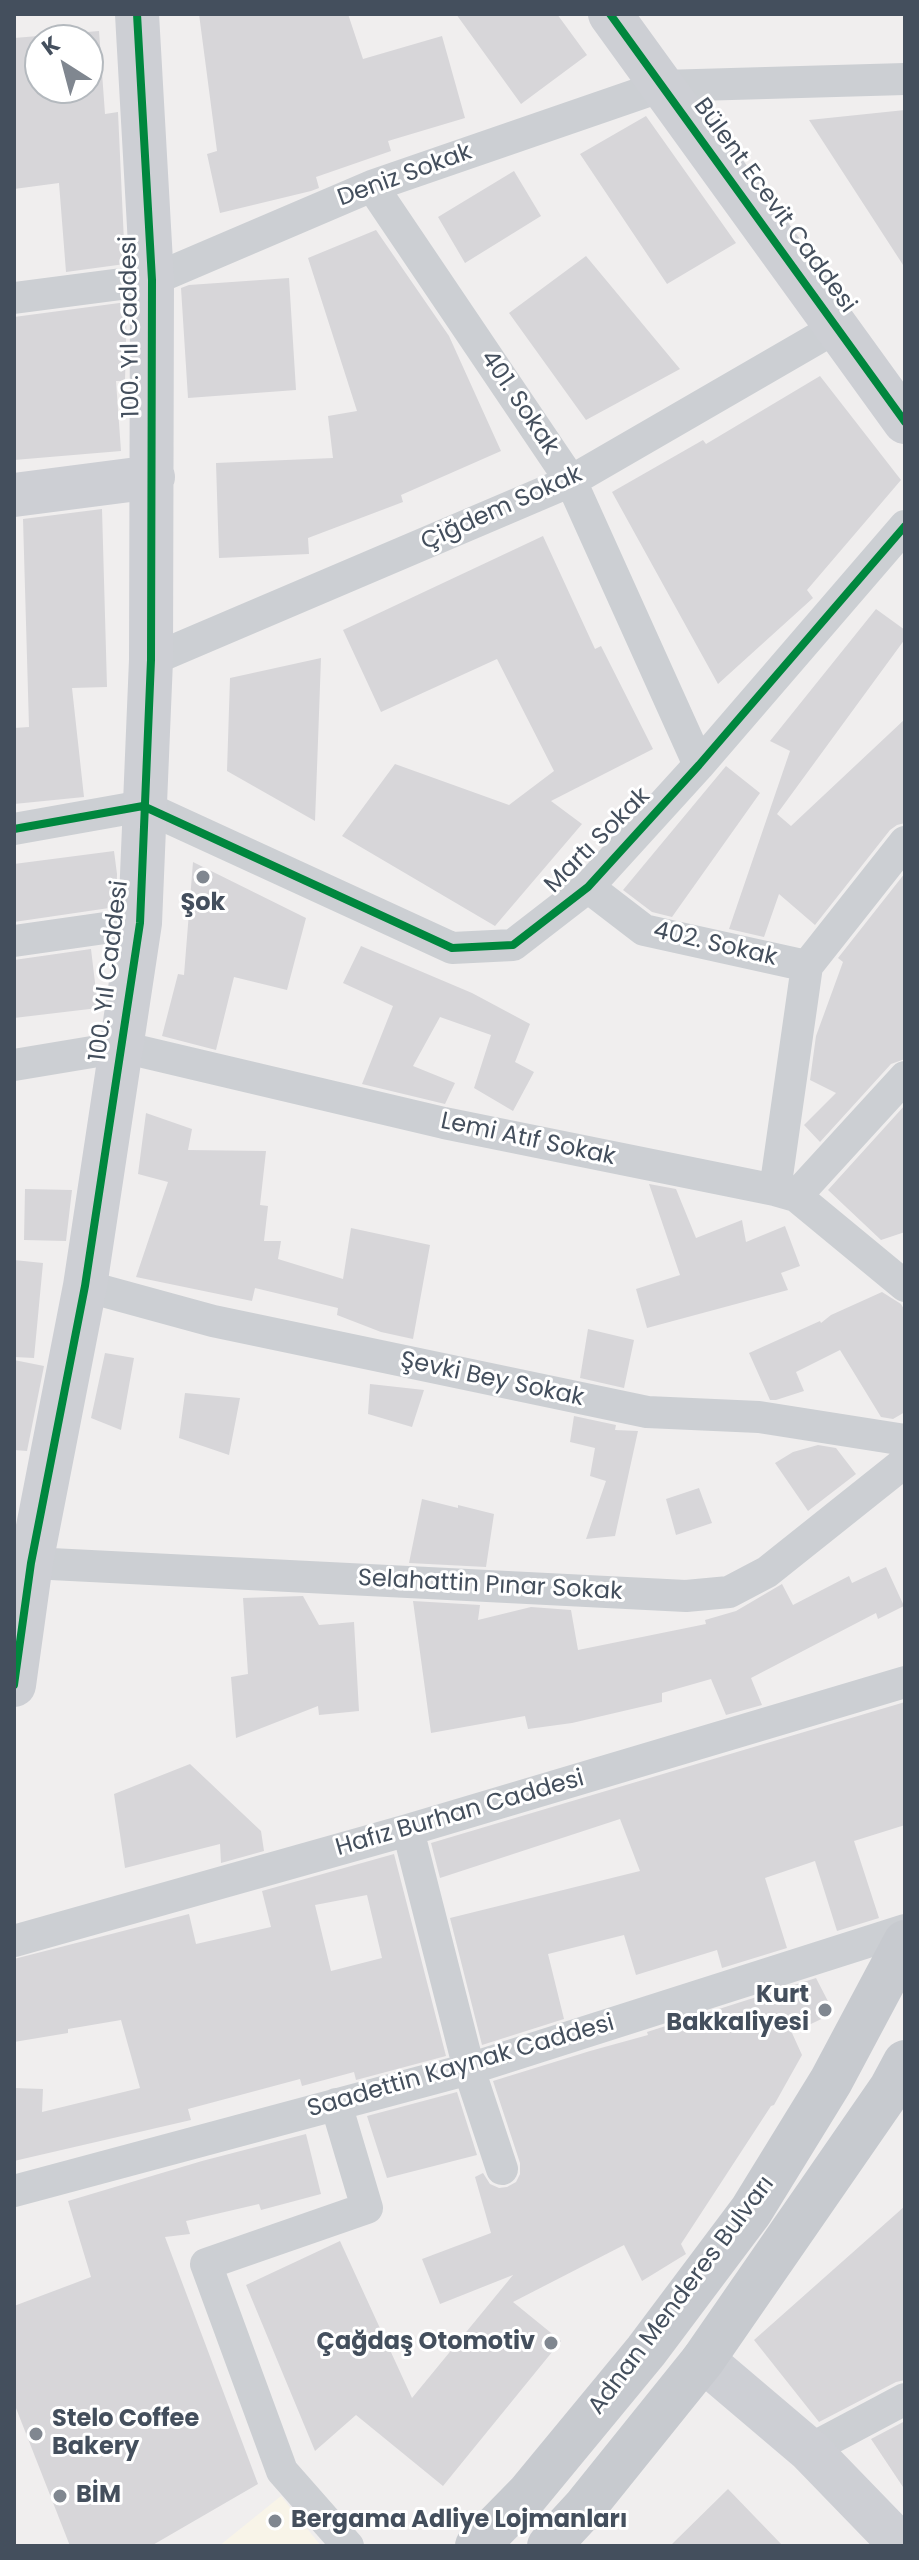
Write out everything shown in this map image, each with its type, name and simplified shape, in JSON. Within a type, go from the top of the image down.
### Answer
[{"type":"main road","name":"Adnan Menderes Bulvarı","points":[[477,2546],[528,2494],[646,2351],[751,2211],[831,2081],[905,1942]]},
{"type":"main road","name":"Adnan Menderes Bulvarı","points":[[549,2546],[584,2508],[703,2360],[891,2088],[905,2062]]},
{"type":"street","name":"100. Yıl Caddesi","points":[[14,1685],[31,1563],[85,1286],[140,923],[151,660],[153,477],[152,280],[137,14]]},
{"type":"street","name":"Bülent Ecevit Caddesi","points":[[610,14],[905,422]]},
{"type":"street","name":"Deniz Sokak","points":[[14,298],[152,280],[372,186],[662,86],[905,79]]},
{"type":"street","name":"401. Sokak","points":[[372,186],[571,481],[699,765]]},
{"type":"street","name":"Çiğdem Sokak","points":[[151,660],[571,481],[837,327]]},
{"type":"street","points":[[14,495],[153,477]]},
{"type":"street","name":"Martı Sokak","points":[[143,806],[452,948],[513,945],[588,887],[699,765],[905,526]]},
{"type":"street","points":[[14,829],[143,806]]},
{"type":"street","points":[[786,1193],[807,966],[905,842]]},
{"type":"street","name":"402. Sokak","points":[[588,887],[644,930],[807,966]]},
{"type":"street","points":[[14,941],[140,923]]},
{"type":"street","points":[[14,1065],[122,1047]]},
{"type":"street","name":"Lemi Atıf Sokak","points":[[122,1047],[444,1123],[786,1193],[905,1286]]},
{"type":"street","points":[[786,1193],[905,1077]]},
{"type":"street","name":"Şevki Bey Sokak","points":[[85,1286],[213,1321],[647,1412],[759,1417],[905,1440]]},
{"type":"street","name":"Selahattin Pınar Sokak","points":[[31,1563],[686,1596],[729,1592],[767,1572],[905,1462]]},
{"type":"street","name":"Hafız Burhan Caddesi","points":[[14,1941],[408,1830],[905,1682]]},
{"type":"street","points":[[408,1830],[469,2069],[502,2169]]},
{"type":"street","name":"Saadettin Kaynak Caddesi","points":[[14,2191],[469,2069],[905,1930]]},
{"type":"street","points":[[336,2104],[367,2208],[206,2264],[282,2471],[348,2546]]},
{"type":"street","points":[[703,2360],[809,2450],[902,2546]]},
{"type":"street","points":[[809,2450],[905,2399]]},
{"type":"shaded area","name":"Bergama Adliye Lojmanları","points":[[281,2496],[321,2546],[219,2546]]},
{"type":"building","points":[[199,14],[348,14],[363,59],[442,36],[465,118],[388,141],[391,151],[316,177],[319,188],[220,213],[207,154],[217,151]]},
{"type":"building","points":[[456,14],[557,14],[587,55],[521,104]]},
{"type":"building","points":[[24,37],[24,104],[104,104],[104,100],[105,114],[118,112],[125,264],[66,272],[59,183],[14,189],[14,38]]},
{"type":"building","points":[[905,110],[905,268],[809,120]]},
{"type":"building","points":[[646,116],[736,243],[667,284],[580,154]]},
{"type":"building","points":[[514,171],[541,216],[465,263],[438,217]]},
{"type":"building","points":[[376,230],[449,336],[501,451],[401,495],[403,502],[308,538],[309,554],[219,558],[216,463],[333,458],[328,416],[357,411],[308,258]]},
{"type":"building","points":[[586,256],[680,369],[586,420],[509,313]]},
{"type":"building","points":[[289,278],[296,390],[188,398],[181,288]]},
{"type":"building","points":[[127,302],[125,381],[116,381],[121,451],[14,460],[14,317]]},
{"type":"building","points":[[820,376],[901,480],[807,590],[813,598],[718,684],[612,492],[703,440],[706,444]]},
{"type":"building","points":[[102,509],[107,687],[72,688],[84,797],[14,804],[14,728],[29,727],[23,519]]},
{"type":"building","points":[[543,536],[595,649],[601,646],[653,749],[551,801],[582,824],[495,926],[342,836],[395,764],[509,805],[554,771],[497,659],[381,712],[343,630]]},
{"type":"building","points":[[876,609],[905,630],[905,639],[777,814],[791,826],[905,719],[905,823],[890,830],[815,925],[779,894],[764,937],[729,929],[790,751],[770,741]]},
{"type":"building","points":[[321,658],[315,821],[227,771],[230,678]]},
{"type":"building","points":[[726,766],[760,793],[672,917],[652,912],[623,890]]},
{"type":"building","points":[[114,851],[116,907],[14,922],[14,864]]},
{"type":"building","points":[[193,862],[306,918],[287,990],[234,977],[216,1050],[162,1036],[178,974],[184,975]]},
{"type":"building","points":[[905,873],[905,1059],[891,1064],[820,1142],[804,1125],[836,1093],[810,1080],[816,1036],[843,962],[838,958]]},
{"type":"building","points":[[361,946],[472,993],[530,1024],[515,1062],[534,1072],[513,1111],[474,1088],[491,1035],[440,1017],[413,1066],[455,1083],[445,1104],[362,1084],[393,1006],[343,983]]},
{"type":"building","points":[[91,949],[98,1008],[14,1018],[14,960]]},
{"type":"building","points":[[905,1105],[905,1232],[881,1240],[828,1190]]},
{"type":"building","points":[[146,1113],[192,1129],[188,1150],[266,1151],[260,1205],[268,1206],[264,1241],[281,1241],[278,1259],[343,1279],[351,1228],[430,1245],[413,1339],[381,1332],[337,1315],[338,1308],[255,1288],[252,1301],[136,1277],[168,1182],[138,1174]]},
{"type":"building","points":[[649,1184],[676,1189],[696,1238],[742,1220],[746,1242],[785,1226],[800,1266],[781,1273],[788,1290],[647,1328],[636,1289],[680,1275]]},
{"type":"building","points":[[25,1189],[72,1190],[66,1241],[24,1240]]},
{"type":"building","points":[[14,1260],[43,1263],[34,1358],[14,1357]]},
{"type":"building","points":[[882,1292],[901,1304],[905,1311],[905,1412],[893,1419],[881,1417],[840,1350],[796,1372],[804,1391],[770,1400],[749,1353],[821,1323],[831,1315]]},
{"type":"building","points":[[588,1329],[634,1340],[624,1388],[580,1378]]},
{"type":"building","points":[[105,1353],[134,1358],[121,1430],[91,1418]]},
{"type":"building","points":[[14,1360],[44,1366],[27,1451],[14,1450]]},
{"type":"building","points":[[370,1384],[424,1390],[412,1427],[368,1414]]},
{"type":"building","points":[[185,1393],[240,1398],[229,1455],[179,1438]]},
{"type":"building","points":[[574,1416],[616,1425],[615,1430],[638,1431],[615,1536],[586,1539],[606,1481],[590,1476],[595,1448],[570,1442]]},
{"type":"building","points":[[818,1445],[836,1448],[856,1474],[808,1511],[775,1463],[793,1452]]},
{"type":"building","points":[[699,1488],[712,1523],[676,1535],[666,1499]]},
{"type":"building","points":[[422,1499],[494,1514],[486,1567],[409,1563]]},
{"type":"building","points":[[886,1567],[904,1606],[878,1619],[876,1613],[751,1678],[762,1705],[726,1715],[711,1679],[662,1693],[662,1702],[572,1723],[528,1729],[525,1716],[431,1733],[413,1601],[480,1605],[478,1620],[531,1607],[571,1610],[578,1650],[706,1624],[705,1620],[736,1611],[782,1584],[793,1605],[849,1576],[852,1583]]},
{"type":"building","points":[[303,1596],[319,1625],[354,1622],[359,1711],[319,1715],[318,1706],[236,1738],[231,1677],[248,1674],[243,1598]]},
{"type":"building","points":[[905,1702],[905,1825],[854,1841],[879,1918],[837,1931],[815,1861],[765,1878],[787,1948],[722,1968],[717,1950],[636,1975],[624,1935],[548,1954],[564,2019],[482,2045],[450,1918],[640,1871],[620,1819],[440,1878],[431,1843]]},
{"type":"building","points":[[190,1764],[261,1831],[264,1851],[221,1863],[220,1844],[125,1868],[114,1794]]},
{"type":"building","points":[[394,1854],[446,2056],[356,2080],[354,2072],[302,2086],[300,2079],[188,2109],[191,2120],[14,2161],[14,2088],[43,2089],[42,2112],[140,2088],[121,2020],[14,2042],[14,1959],[189,1914],[196,1944],[271,1927],[262,1891]],"holes":[[[367,1895],[382,1958],[331,1971],[315,1905]]]},
{"type":"building","points":[[816,1978],[834,2013],[792,2033],[802,2055],[774,2105],[681,2244],[686,2254],[642,2281],[624,2245],[513,2302],[561,2341],[443,2486],[356,2415],[315,2451],[246,2285],[340,2241],[412,2398],[513,2275],[440,2304],[422,2259],[491,2233],[475,2177],[483,2173],[490,2184],[499,2188],[516,2182],[520,2174],[520,2163],[493,2081],[648,2035],[647,2032]]},
{"type":"building","points":[[457,2092],[477,2155],[387,2178],[367,2116]]},
{"type":"building","points":[[306,2134],[321,2194],[261,2210],[259,2204],[186,2221],[190,2234],[165,2237],[258,2484],[151,2546],[70,2546],[14,2403],[14,2306],[91,2277],[68,2201]]},
{"type":"building","points":[[905,2206],[905,2380],[819,2422],[754,2340]]},
{"type":"building","points":[[905,2421],[905,2490],[871,2439]]},
{"type":"building","points":[[728,2489],[783,2546],[670,2546]]},
{"type":"cycle path","points":[[14,1685],[31,1563],[85,1286],[140,923],[151,660],[152,280],[137,14]]},
{"type":"cycle path","points":[[610,14],[905,422]]},
{"type":"cycle path","points":[[14,829],[143,806],[452,948],[513,945],[588,887],[699,765],[905,526]]},
{"type":"place","name":"Şok","points":[[203,877]]},
{"type":"place","name":"Kurt Bakkaliyesi","points":[[825,2010]]},
{"type":"place","name":"Çağdaş Otomotiv","points":[[551,2343]]},
{"type":"place","name":"Stelo Coffee Bakery","points":[[36,2434]]},
{"type":"place","name":"BİM","points":[[60,2496]]},
{"type":"place","name":"Bergama Adliye Lojmanları","points":[[275,2521]]}]
